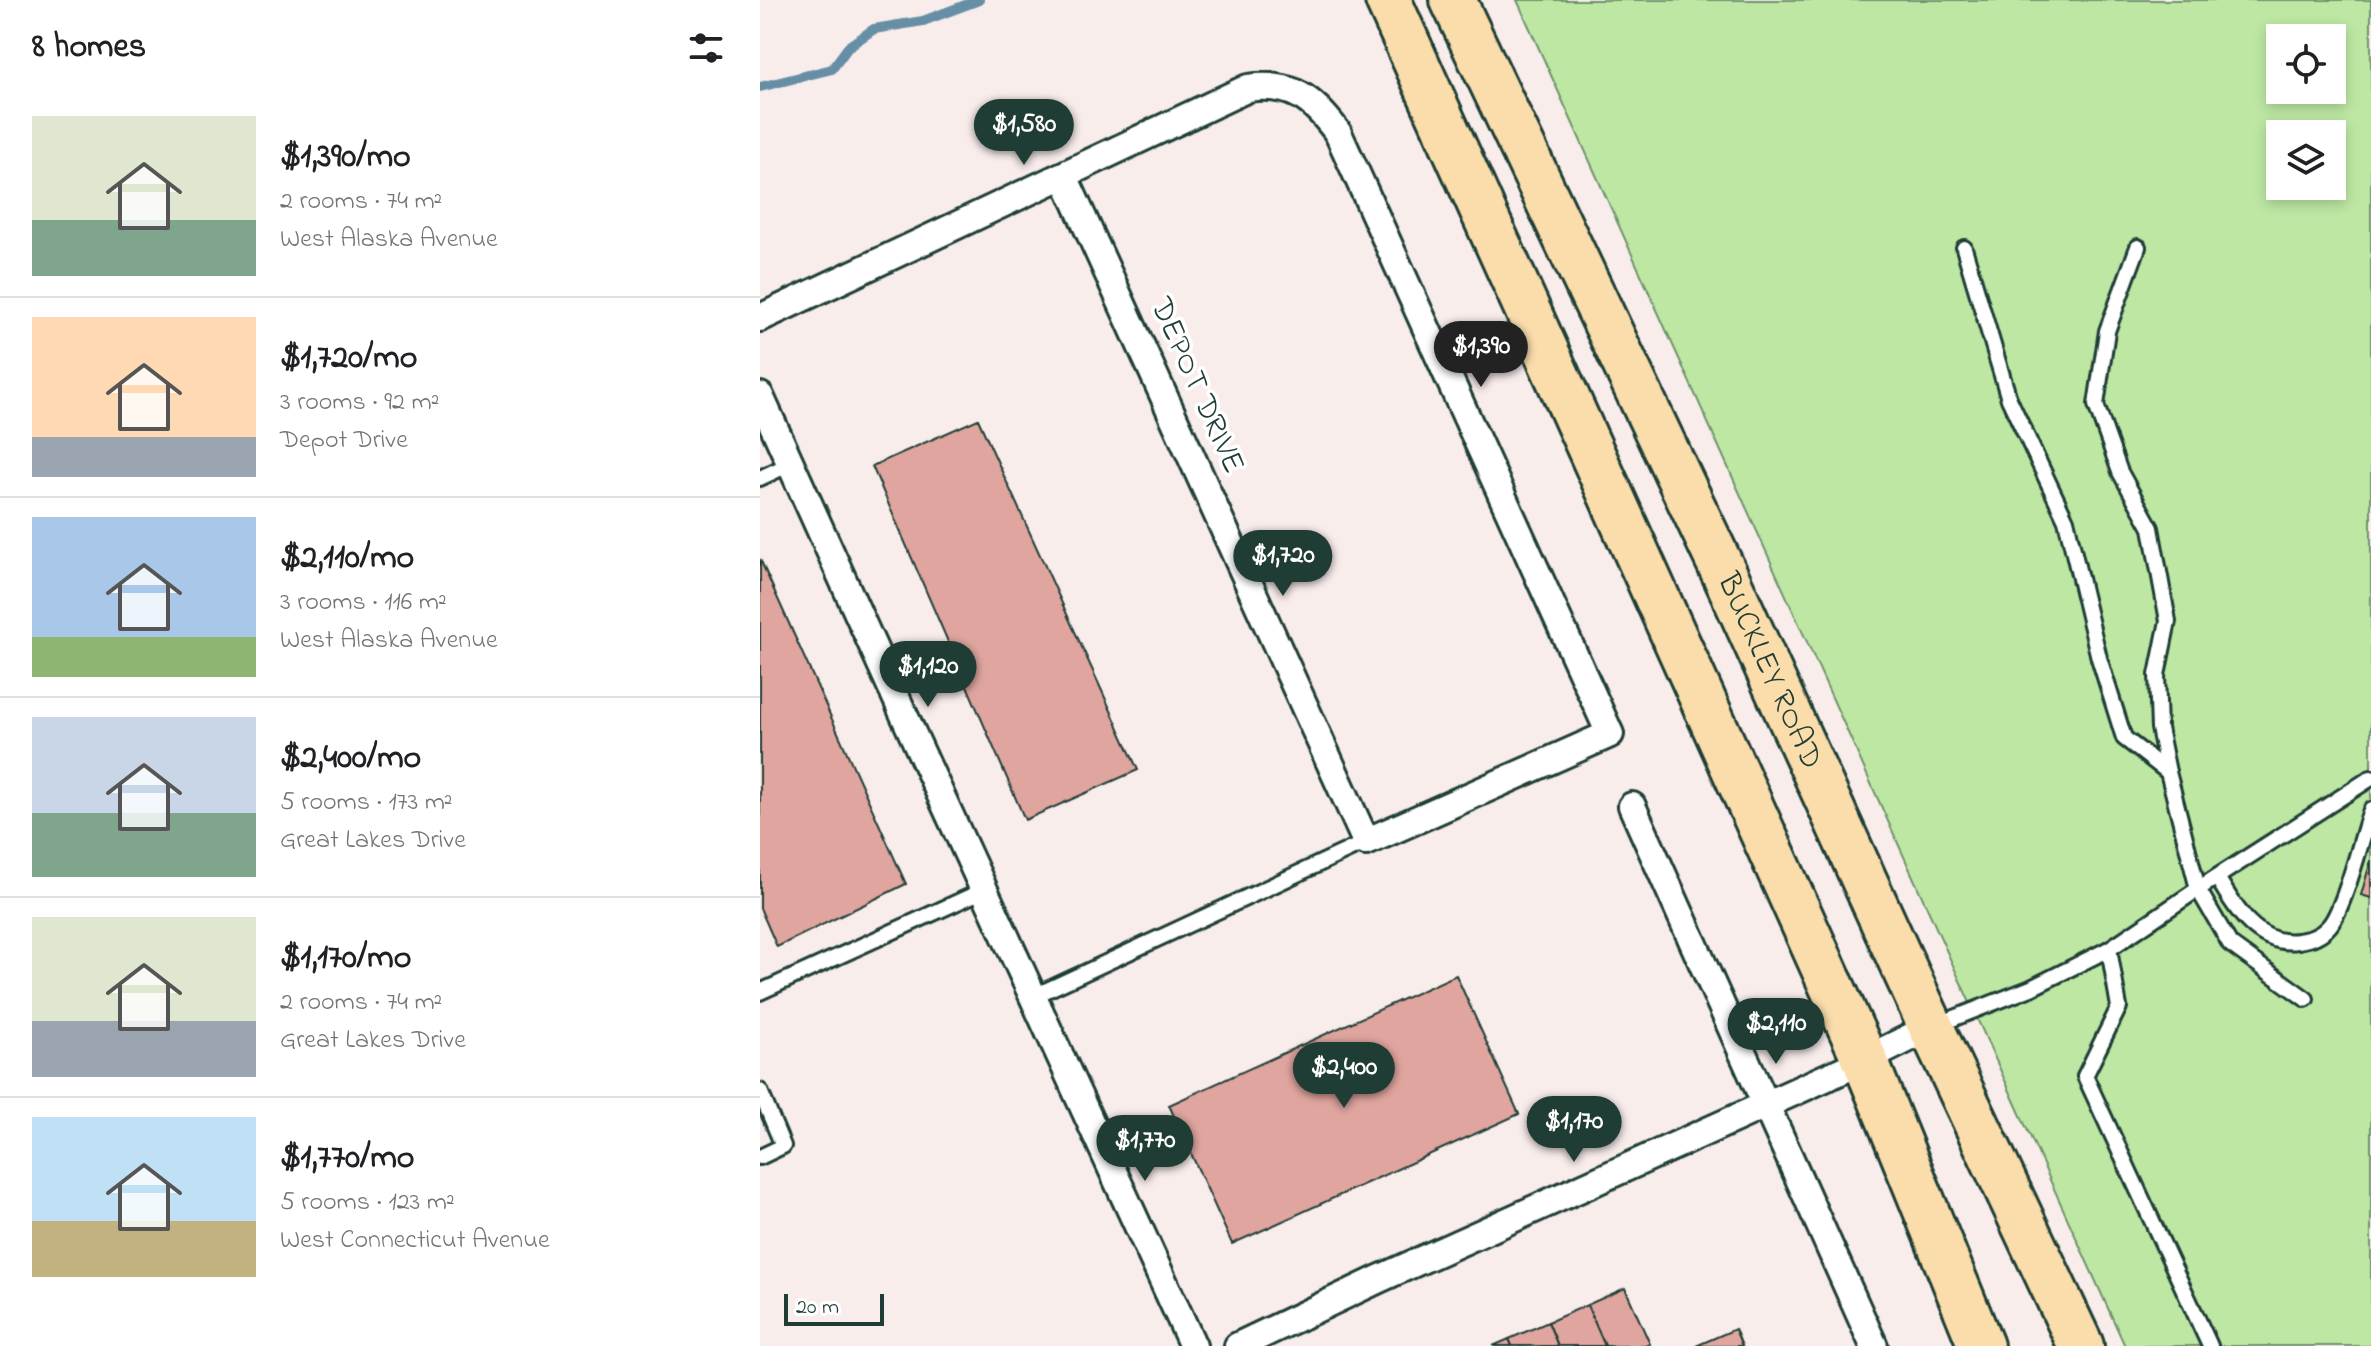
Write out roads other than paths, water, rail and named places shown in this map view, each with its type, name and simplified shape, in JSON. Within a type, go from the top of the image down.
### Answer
[{"type":"highway","points":[[1388,0],[1865,1060],[1981,1346]]},
{"type":"highway","name":"BUCKLEY ROAD","points":[[1453,0],[1727,579],[1931,1027],[2081,1346]]},
{"type":"street","points":[[760,318],[1248,88],[1271,85],[1294,92],[1321,109],[1338,133],[1610,734],[1366,842]]},
{"type":"street","name":"DEPOT DRIVE","points":[[1064,176],[1366,842]]},
{"type":"street","points":[[760,396],[1193,1346]]},
{"type":"street","points":[[1632,806],[1874,1346]]},
{"type":"street","points":[[1238,1346],[1931,1027]]},
{"type":"lane","points":[[2138,247],[2107,331],[2096,405],[2120,472],[2151,528],[2168,621],[2157,675],[2159,728],[2168,772],[2198,889],[2230,944],[2306,999]]},
{"type":"lane","points":[[1964,248],[2009,399],[2066,520],[2099,658],[2124,738],[2168,772]]},
{"type":"lane","points":[[760,478],[790,464]]},
{"type":"lane","points":[[1931,1027],[2031,988],[2109,949],[2371,778]]},
{"type":"lane","points":[[2217,877],[2242,916],[2264,935],[2283,943],[2315,938],[2330,925],[2339,908],[2371,810]]},
{"type":"lane","points":[[1032,997],[1366,842]]},
{"type":"lane","points":[[760,992],[984,890]]},
{"type":"lane","points":[[2109,949],[2119,1007],[2085,1076],[2210,1346]]},
{"type":"lane","points":[[760,1091],[783,1146],[760,1157]]},
{"type":"waterway","points":[[760,87],[832,69],[849,46],[874,29],[923,21],[979,0]]}]
